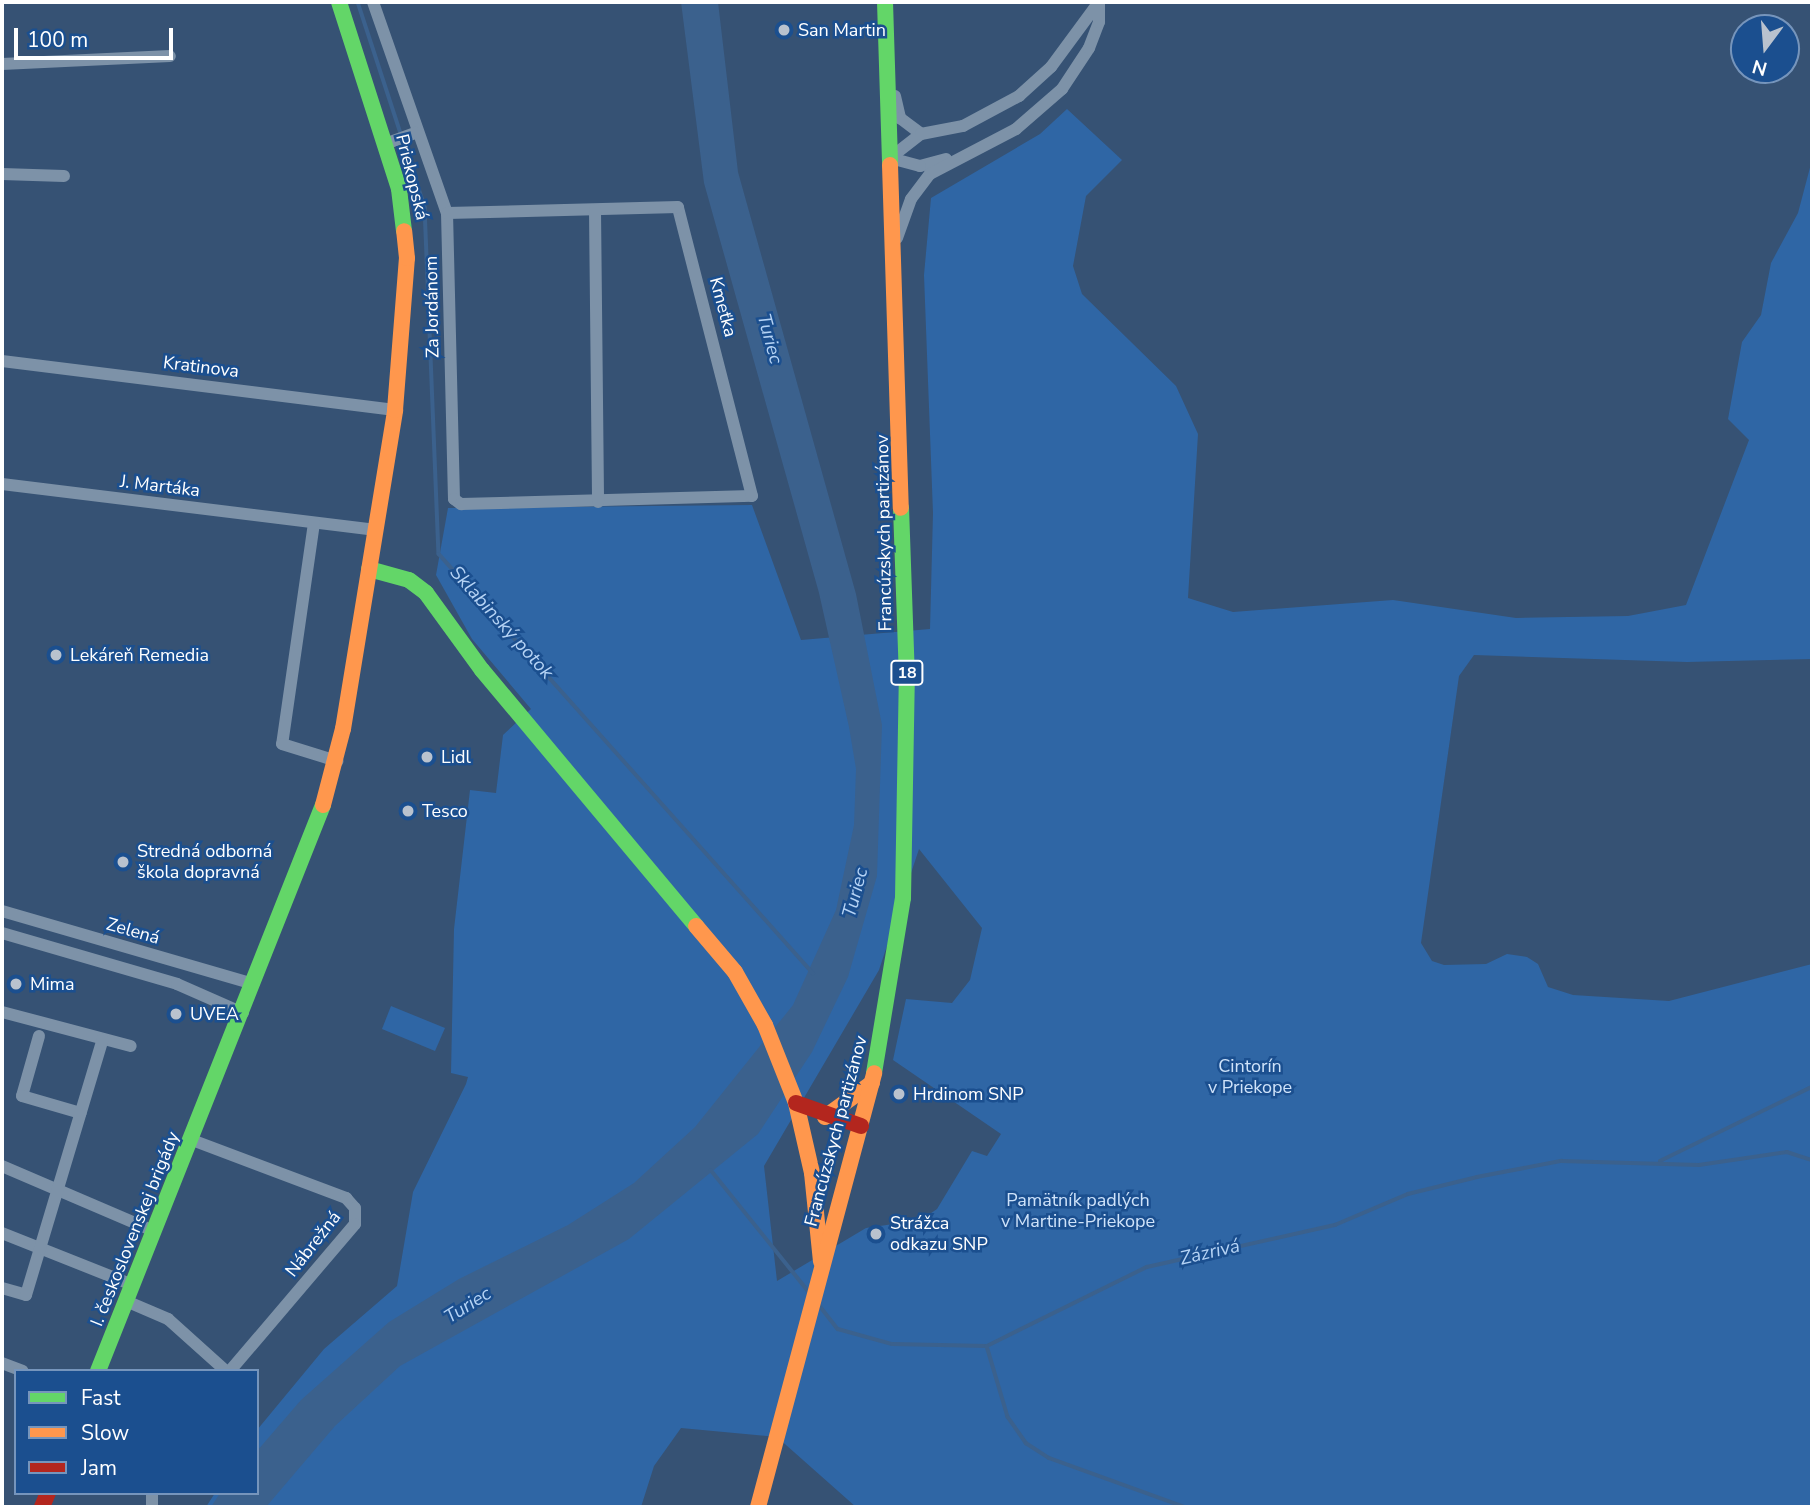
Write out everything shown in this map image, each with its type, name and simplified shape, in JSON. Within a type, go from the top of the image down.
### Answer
[{"type":"street","name":"Priekopská","points":[[337,761],[395,410],[407,258],[404,213],[391,142],[339,2]]},
{"type":"street","name":"Za Jordánom","points":[[373,2],[416,133],[447,213],[454,499],[461,504],[598,502]]},
{"type":"street","name":"Francúzskych partizánov","points":[[758,1507],[821,1262],[872,1083],[892,978],[907,843],[885,2]]},
{"type":"street","points":[[890,158],[921,134],[964,126],[1019,96],[1051,66],[1099,2]]},
{"type":"street","points":[[890,158],[920,166],[956,156],[1016,129],[1062,89],[1089,48],[1099,22],[1099,2]]},
{"type":"street","points":[[2,64],[170,56]]},
{"type":"street","points":[[887,68],[900,118],[921,134]]},
{"type":"street","points":[[391,142],[416,133]]},
{"type":"street","points":[[893,249],[921,183],[956,156]]},
{"type":"street","points":[[2,174],[64,176]]},
{"type":"street","name":"Kmeťka","points":[[447,213],[678,207],[752,496],[598,502]]},
{"type":"street","points":[[595,211],[598,502]]},
{"type":"street","name":"Kratinova","points":[[2,361],[395,410]]},
{"type":"street","name":"J. Martáka","points":[[2,484],[376,530]]},
{"type":"street","points":[[314,523],[282,744],[337,761]]},
{"type":"street","points":[[369,569],[409,579],[426,593],[482,670],[706,933],[765,1025],[794,1098],[812,1173],[821,1262]]},
{"type":"street","name":"I. československej brigády","points":[[99,1369],[315,837],[337,761]]},
{"type":"street","name":"Zelená","points":[[2,911],[254,984]]},
{"type":"street","points":[[2,933],[177,984],[243,1013]]},
{"type":"street","points":[[2,1012],[131,1046]]},
{"type":"street","points":[[39,1036],[22,1096],[81,1113]]},
{"type":"street","points":[[2,1288],[26,1295],[103,1039]]},
{"type":"street","points":[[825,1118],[872,1083]]},
{"type":"street","points":[[794,1098],[825,1118],[861,1126]]},
{"type":"street","name":"Nábrežná","points":[[192,1140],[346,1198],[355,1208],[355,1224],[230,1369]]},
{"type":"street","points":[[2,1166],[154,1231]]},
{"type":"street","points":[[2,1233],[133,1285]]},
{"type":"street","points":[[126,1301],[168,1319],[226,1369]]},
{"type":"green space","points":[[1067,109],[1122,160],[1086,196],[1073,266],[1082,294],[1176,386],[1198,434],[1188,598],[1233,612],[1393,600],[1516,618],[1628,616],[1686,605],[1749,440],[1728,419],[1742,342],[1761,315],[1771,263],[1798,213],[1812,160],[1812,659],[1687,662],[1474,655],[1459,676],[1421,943],[1432,961],[1444,965],[1486,964],[1507,954],[1527,957],[1538,964],[1548,987],[1573,995],[1669,1001],[1812,964],[1812,1507],[856,1507],[777,1437],[681,1428],[654,1466],[641,1507],[206,1507],[214,1495],[259,1495],[259,1428],[324,1349],[397,1286],[413,1192],[468,1077],[451,1073],[454,929],[470,790],[496,793],[503,735],[531,709],[472,639],[436,575],[448,508],[752,505],[801,640],[930,629],[933,513],[924,275],[931,198],[1040,134]],"holes":[[[919,849],[982,928],[970,980],[952,1003],[906,999],[893,1060],[1001,1134],[987,1156],[972,1151],[937,1209],[921,1220],[866,1228],[777,1281],[764,1166],[879,970]]]},
{"type":"green space","points":[[391,1006],[445,1028],[435,1051],[382,1029]]},
{"type":"water","name":"Turiec","points":[[681,2],[718,2],[738,172],[856,594],[882,725],[877,876],[848,977],[812,1052],[758,1134],[629,1239],[400,1366],[335,1426],[266,1507],[211,1507],[219,1495],[259,1495],[259,1449],[301,1400],[389,1322],[459,1279],[568,1225],[634,1183],[695,1127],[793,1005],[836,910],[854,825],[856,769],[849,727],[819,593],[704,183]]},
{"type":"waterway","name":"Sklabinský potok","points":[[358,2],[425,207],[439,554],[813,973]]},
{"type":"waterway","points":[[1660,1161],[1812,1087]]},
{"type":"waterway","name":"Zázrivá","points":[[820,1306],[838,1329],[892,1344],[987,1346],[1147,1267],[1335,1225],[1408,1194],[1477,1177],[1561,1161],[1699,1165],[1787,1152],[1812,1160]]},
{"type":"waterway","name":"Zázrivá","points":[[711,1170],[809,1292]]},
{"type":"waterway","points":[[987,1346],[1008,1417],[1026,1443],[1049,1458],[1185,1507]]},
{"type":"traffic: fast","points":[[339,2],[399,189],[404,231]]},
{"type":"traffic: fast","points":[[885,2],[890,165]]},
{"type":"traffic: fast","points":[[874,1073],[903,898],[907,679],[901,508]]},
{"type":"traffic: fast","points":[[369,569],[409,580],[426,593],[482,670],[696,926]]},
{"type":"traffic: fast","points":[[99,1369],[323,805]]},
{"type":"traffic: slow","points":[[890,165],[901,508]]},
{"type":"traffic: slow","points":[[323,805],[343,729],[395,410],[407,258],[404,231]]},
{"type":"traffic: slow","points":[[696,926],[735,972],[765,1025],[796,1103],[812,1173],[821,1262]]},
{"type":"traffic: slow","points":[[758,1507],[874,1073]]},
{"type":"traffic: slow","points":[[825,1117],[872,1083]]},
{"type":"traffic: jam","points":[[796,1103],[861,1126]]},
{"type":"traffic: jam","points":[[42,1507],[47,1495]]},
{"type":"place","name":"San Martin","points":[[784,30]]},
{"type":"place","name":"Lekáreň Remedia","points":[[56,655]]},
{"type":"place","name":"Lidl","points":[[427,757]]},
{"type":"place","name":"Tesco","points":[[408,811]]},
{"type":"place","name":"Stredná odborná škola dopravná","points":[[123,862]]},
{"type":"place","name":"Mima","points":[[16,984]]},
{"type":"place","name":"UVEA","points":[[176,1014]]},
{"type":"place","name":"Hrdinom SNP","points":[[899,1094]]},
{"type":"place","name":"Strážca odkazu SNP","points":[[876,1234]]},
{"type":"park label","name":"Cintorín v Priekope","points":[[1250,1077]]},
{"type":"park label","name":"Pamätník padlých v Martine-Priekope","points":[[1078,1211]]}]
